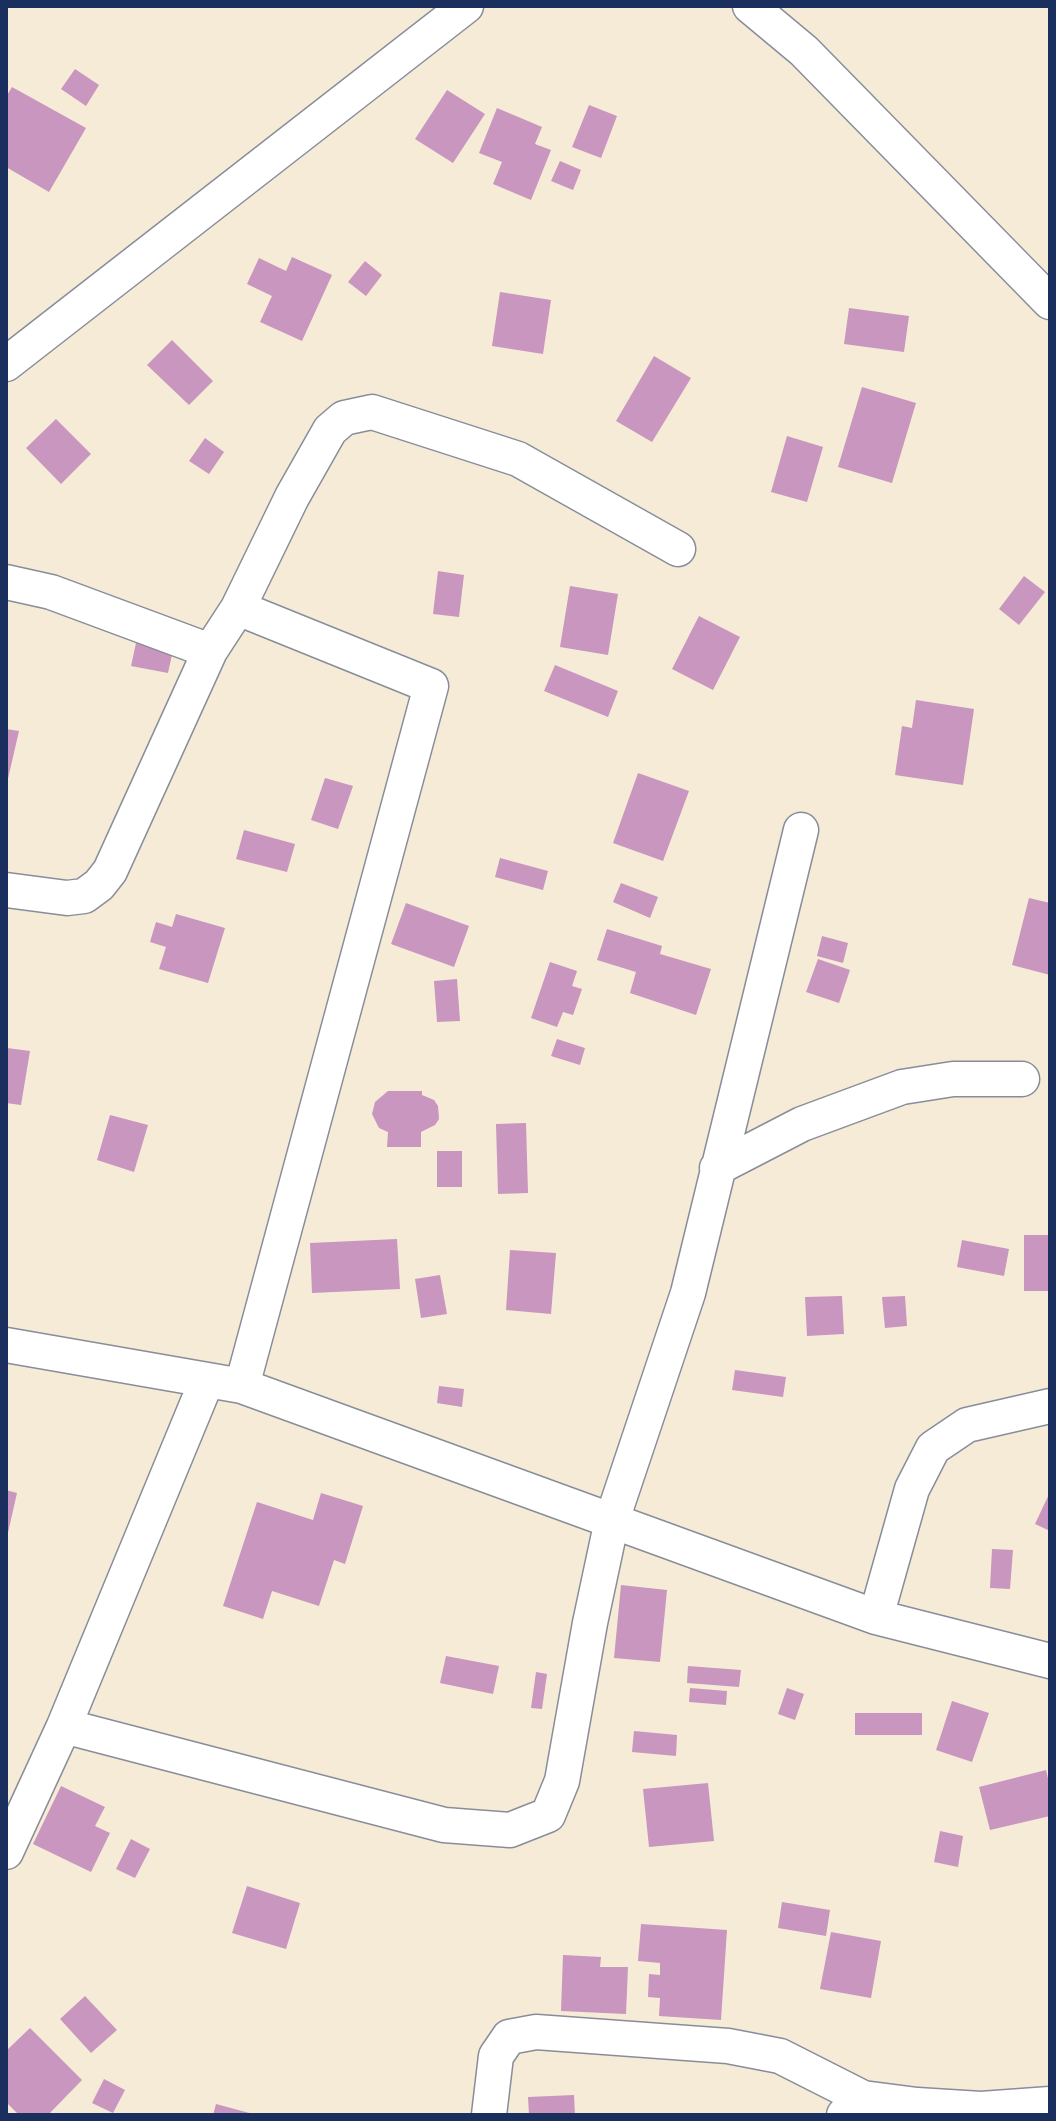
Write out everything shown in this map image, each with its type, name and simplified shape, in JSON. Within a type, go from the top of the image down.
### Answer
[{"type":"street","points":[[750,6],[804,51],[1050,302]]},
{"type":"street","points":[[6,364],[444,12]]},
{"type":"street","points":[[6,890],[67,898],[84,896],[99,885],[110,871],[210,651],[238,608],[292,497],[330,430],[344,418],[372,412],[518,459],[678,549]]},
{"type":"street","points":[[6,582],[51,592],[210,651]]},
{"type":"street","points":[[238,608],[431,686],[242,1386]]},
{"type":"street","points":[[64,1726],[444,1825],[510,1830],[548,1815],[562,1781],[612,1520],[688,1293],[801,830]]},
{"type":"street","points":[[717,1168],[802,1124],[902,1087],[953,1079],[1022,1079]]},
{"type":"street","points":[[6,1345],[242,1386],[876,1617],[1050,1661]]},
{"type":"street","points":[[6,1852],[64,1726],[207,1380]]},
{"type":"street","points":[[876,1617],[912,1489],[933,1448],[967,1425],[1050,1406]]},
{"type":"street","points":[[489,2115],[496,2056],[509,2037],[536,2032],[728,2046],[780,2056],[854,2106],[917,2105],[981,2109],[1050,2104]]},
{"type":"building","points":[[75,69],[99,85],[86,106],[61,89]]},
{"type":"building","points":[[12,87],[86,128],[49,192],[6,167],[6,97]]},
{"type":"building","points":[[447,90],[485,114],[453,163],[415,139]]},
{"type":"building","points":[[589,105],[617,116],[601,158],[572,147]]},
{"type":"building","points":[[497,108],[542,127],[535,144],[551,150],[531,200],[493,184],[502,162],[479,153]]},
{"type":"building","points":[[560,161],[581,170],[573,190],[551,181]]},
{"type":"building","points":[[292,257],[332,275],[302,341],[260,322],[272,296],[247,284],[259,258],[286,271]]},
{"type":"building","points":[[365,261],[382,275],[366,296],[348,282]]},
{"type":"building","points":[[500,292],[551,300],[543,354],[492,346]]},
{"type":"building","points":[[849,308],[909,316],[904,352],[844,344]]},
{"type":"building","points":[[172,340],[213,381],[189,405],[147,365]]},
{"type":"building","points":[[654,356],[691,378],[652,442],[616,421]]},
{"type":"building","points":[[862,387],[916,403],[892,483],[838,467]]},
{"type":"building","points":[[56,419],[91,454],[61,484],[26,448]]},
{"type":"building","points":[[787,436],[823,447],[807,502],[771,492]]},
{"type":"building","points":[[205,438],[224,452],[209,474],[189,461]]},
{"type":"building","points":[[438,571],[464,575],[459,617],[433,614]]},
{"type":"building","points":[[1024,576],[1045,592],[1019,625],[999,609]]},
{"type":"building","points":[[570,586],[618,594],[608,655],[560,647]]},
{"type":"building","points":[[699,616],[740,637],[713,690],[672,669]]},
{"type":"building","points":[[136,643],[173,650],[168,673],[131,666]]},
{"type":"building","points":[[555,665],[618,691],[608,717],[544,691]]},
{"type":"building","points":[[916,700],[974,709],[963,785],[895,775],[902,726],[912,728]]},
{"type":"building","points":[[6,729],[19,731],[7,783],[6,782]]},
{"type":"building","points":[[638,773],[689,791],[663,861],[613,843]]},
{"type":"building","points":[[325,778],[353,786],[338,829],[311,820]]},
{"type":"building","points":[[244,830],[295,844],[287,872],[236,859]]},
{"type":"building","points":[[500,858],[548,871],[543,890],[495,877]]},
{"type":"building","points":[[621,883],[658,897],[650,918],[613,902]]},
{"type":"building","points":[[1029,898],[1050,903],[1050,975],[1012,965]]},
{"type":"building","points":[[406,903],[469,926],[454,967],[391,944]]},
{"type":"building","points":[[176,914],[225,928],[208,983],[159,969],[166,947],[150,942],[156,922],[172,927]]},
{"type":"building","points":[[607,929],[662,946],[660,954],[711,969],[696,1015],[630,993],[636,972],[597,960]]},
{"type":"building","points":[[822,936],[848,943],[843,963],[817,956]]},
{"type":"building","points":[[818,959],[850,970],[839,1003],[806,992]]},
{"type":"building","points":[[550,962],[577,971],[572,986],[582,989],[573,1015],[563,1012],[557,1027],[531,1018]]},
{"type":"building","points":[[457,979],[460,1021],[437,1022],[434,981]]},
{"type":"building","points":[[557,1039],[585,1048],[580,1065],[551,1056]]},
{"type":"building","points":[[7,1048],[30,1051],[21,1105],[6,1103]]},
{"type":"building","points":[[388,1091],[422,1091],[422,1095],[434,1100],[438,1106],[439,1119],[435,1125],[421,1132],[421,1147],[387,1147],[388,1132],[379,1128],[372,1114],[375,1102]]},
{"type":"building","points":[[110,1115],[148,1125],[134,1172],[97,1160]]},
{"type":"building","points":[[526,1123],[528,1193],[498,1194],[496,1124]]},
{"type":"building","points":[[437,1151],[462,1151],[462,1187],[437,1187]]},
{"type":"building","points":[[1024,1235],[1050,1235],[1050,1291],[1024,1291]]},
{"type":"building","points":[[397,1239],[400,1289],[312,1293],[310,1243]]},
{"type":"building","points":[[962,1240],[1009,1249],[1004,1276],[957,1267]]},
{"type":"building","points":[[510,1250],[556,1253],[551,1314],[506,1310]]},
{"type":"building","points":[[440,1275],[447,1314],[421,1318],[415,1279]]},
{"type":"building","points":[[842,1296],[844,1334],[807,1336],[805,1297]]},
{"type":"building","points":[[905,1296],[907,1326],[885,1328],[882,1297]]},
{"type":"building","points":[[735,1370],[786,1377],[783,1397],[732,1390]]},
{"type":"building","points":[[439,1386],[464,1389],[462,1407],[437,1403]]},
{"type":"building","points":[[6,1490],[17,1493],[7,1537],[6,1536]]},
{"type":"building","points":[[1050,1492],[1050,1531],[1035,1524]]},
{"type":"building","points":[[321,1493],[363,1506],[345,1564],[334,1560],[319,1606],[272,1591],[263,1619],[223,1606],[257,1502],[313,1520]]},
{"type":"building","points":[[992,1549],[1013,1550],[1010,1589],[990,1588]]},
{"type":"building","points":[[621,1585],[667,1590],[660,1662],[614,1658]]},
{"type":"building","points":[[446,1656],[499,1666],[493,1694],[440,1683]]},
{"type":"building","points":[[688,1666],[741,1670],[739,1687],[687,1683]]},
{"type":"building","points":[[536,1672],[547,1674],[542,1709],[531,1708]]},
{"type":"building","points":[[690,1688],[727,1691],[726,1705],[689,1702]]},
{"type":"building","points":[[787,1688],[804,1694],[795,1720],[778,1714]]},
{"type":"building","points":[[952,1701],[989,1713],[972,1762],[936,1750]]},
{"type":"building","points":[[855,1713],[922,1713],[922,1735],[855,1735]]},
{"type":"building","points":[[634,1731],[677,1735],[676,1756],[632,1752]]},
{"type":"building","points":[[1046,1770],[1050,1787],[1050,1816],[990,1830],[979,1787]]},
{"type":"building","points":[[708,1783],[714,1841],[649,1847],[643,1789]]},
{"type":"building","points":[[61,1786],[105,1807],[95,1826],[110,1833],[91,1872],[33,1844]]},
{"type":"building","points":[[940,1831],[963,1836],[958,1867],[934,1862]]},
{"type":"building","points":[[131,1839],[150,1849],[135,1878],[116,1869]]},
{"type":"building","points":[[247,1886],[300,1903],[286,1949],[232,1933]]},
{"type":"building","points":[[782,1902],[830,1910],[826,1936],[778,1928]]},
{"type":"building","points":[[641,1924],[727,1930],[721,2020],[659,2016],[660,1998],[648,1997],[649,1974],[660,1975],[660,1963],[638,1961]]},
{"type":"building","points":[[831,1932],[881,1941],[871,1998],[820,1989]]},
{"type":"building","points":[[563,1955],[601,1957],[600,1967],[628,1967],[626,2014],[561,2011]]},
{"type":"building","points":[[85,1996],[117,2030],[91,2053],[60,2019]]},
{"type":"building","points":[[30,2028],[82,2080],[48,2115],[19,2115],[6,2102],[6,2051]]},
{"type":"building","points":[[104,2079],[125,2090],[113,2113],[92,2103]]},
{"type":"building","points":[[574,2095],[575,2115],[529,2115],[528,2097]]},
{"type":"building","points":[[216,2104],[253,2114],[253,2115],[213,2115]]}]
